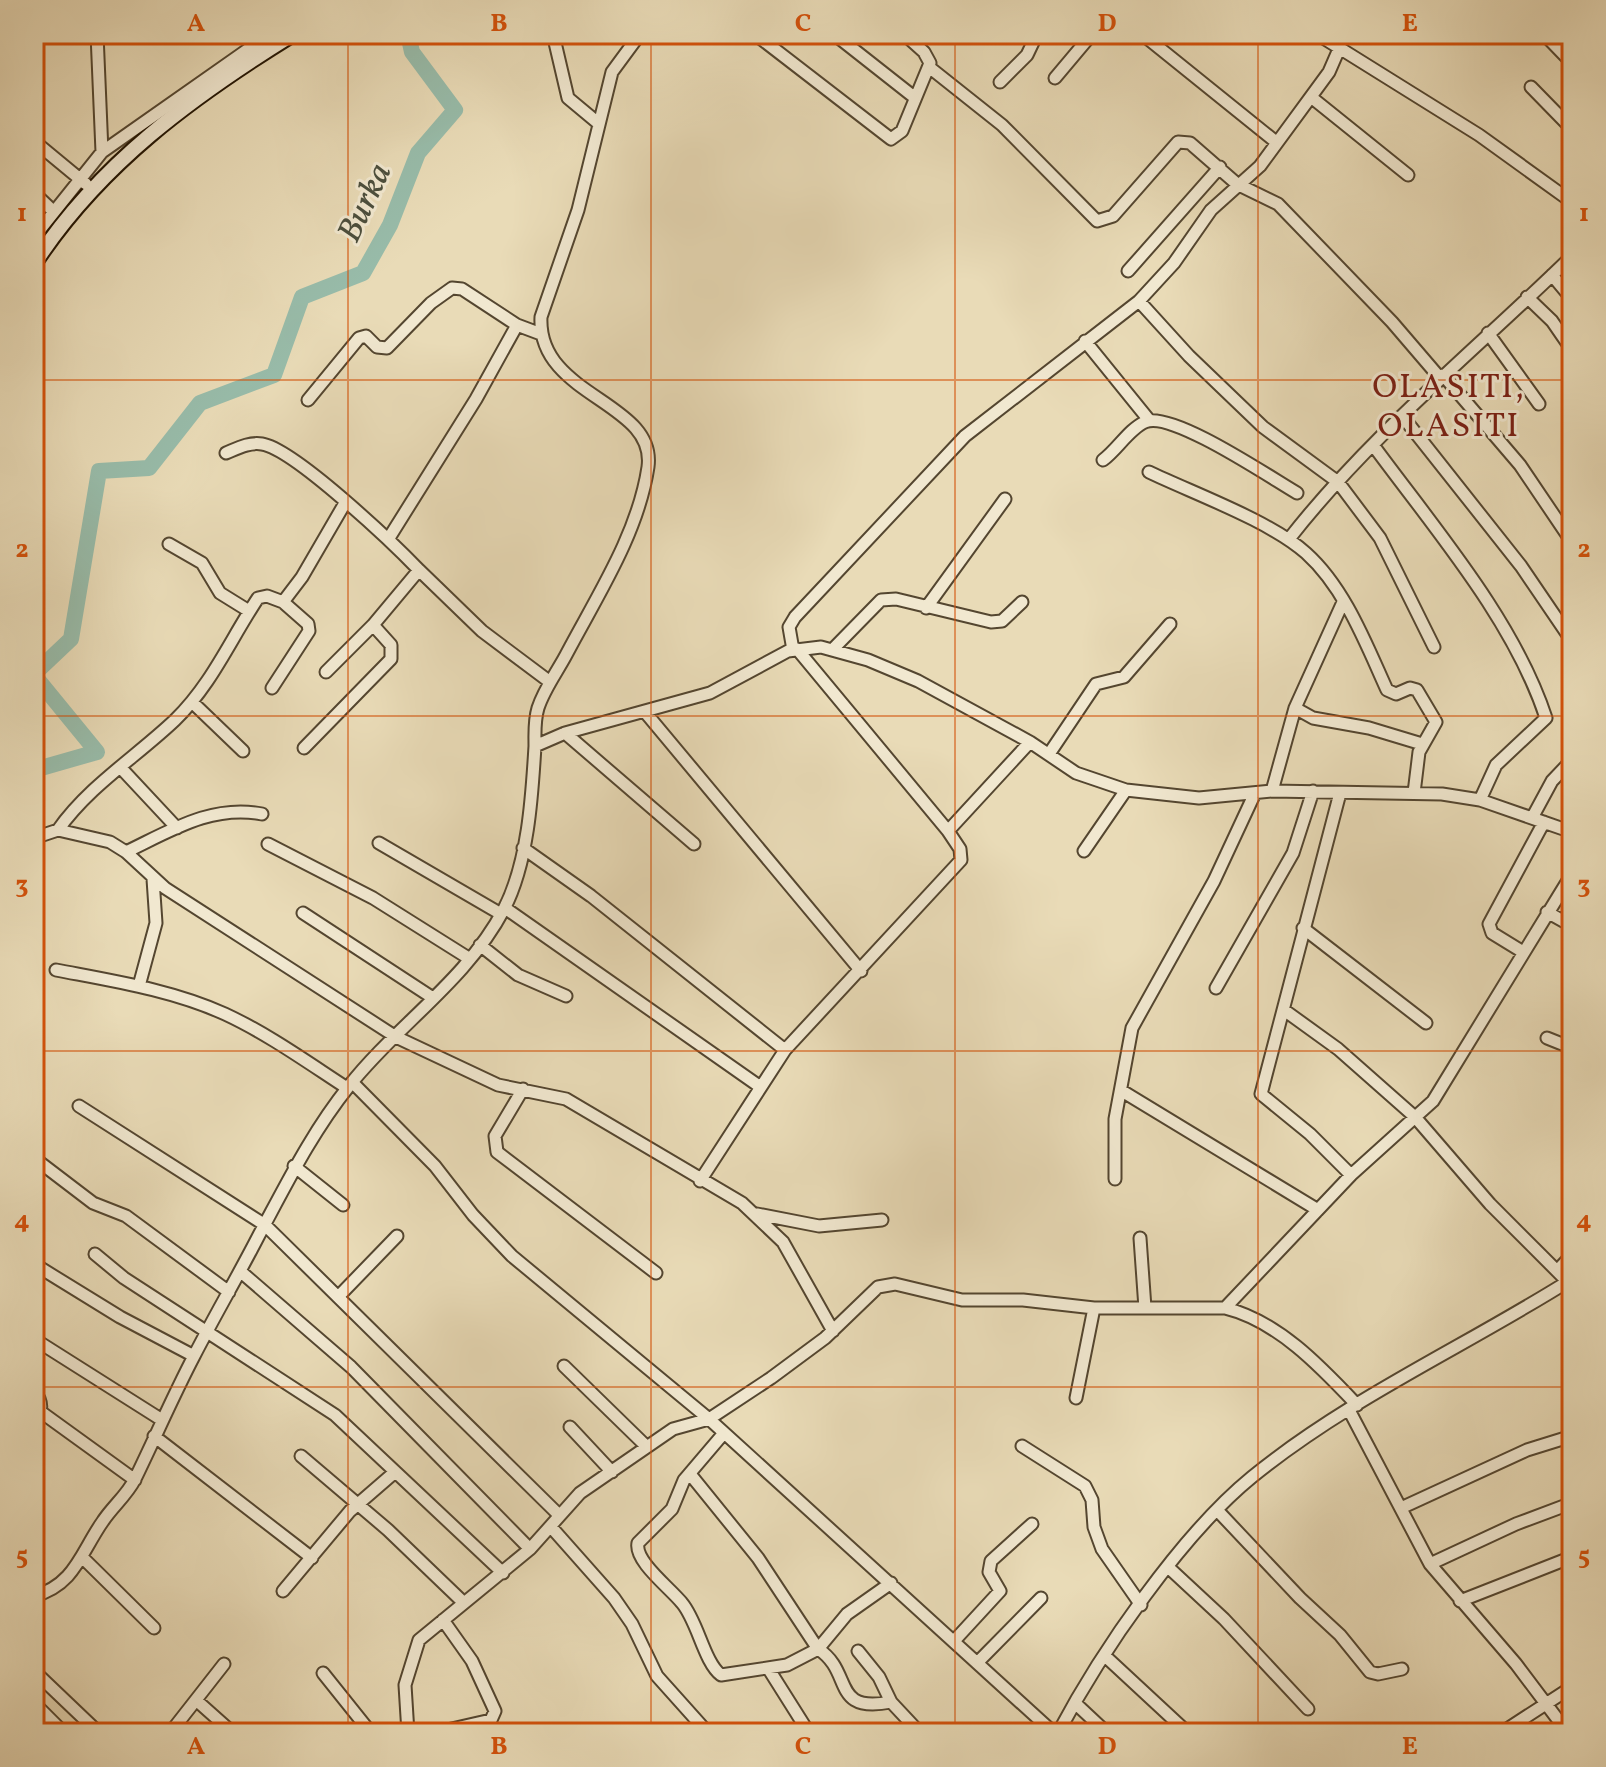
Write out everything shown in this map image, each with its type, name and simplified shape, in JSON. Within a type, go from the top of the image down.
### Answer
[{"type":"street","points":[[97,34],[102,152]]},
{"type":"street","points":[[34,264],[102,152],[270,34]]},
{"type":"street","points":[[34,237],[54,212],[85,184],[187,106],[293,34]]},
{"type":"street","points":[[553,34],[568,98],[598,123]]},
{"type":"street","points":[[34,1596],[62,1582],[83,1558],[104,1518],[135,1480],[194,1356],[294,1166],[350,1085],[470,959],[503,911],[523,848],[538,707],[612,568],[640,503],[650,453],[645,438],[633,424],[575,382],[550,357],[541,334],[541,317],[578,210],[612,72],[640,34]]},
{"type":"street","points":[[755,34],[887,137],[899,136],[929,67],[927,55],[904,34]]},
{"type":"street","points":[[834,34],[914,97]]},
{"type":"street","points":[[1000,82],[1027,55],[1037,34]]},
{"type":"street","points":[[1055,78],[1092,34]]},
{"type":"street","points":[[1142,34],[1276,142]]},
{"type":"street","points":[[1544,34],[1572,63]]},
{"type":"street","points":[[1325,36],[1339,49],[1468,128],[1572,202]]},
{"type":"street","points":[[700,1181],[785,1050],[959,864],[960,849],[948,831],[795,649],[789,627],[952,450],[993,413],[1139,301],[1174,263],[1199,224],[1237,184],[1254,172],[1329,72],[1339,49]]},
{"type":"street","points":[[929,67],[1002,125],[1097,221],[1113,216],[1178,142],[1190,143],[1237,184],[1278,204],[1392,322],[1520,465],[1572,542]]},
{"type":"street","points":[[1531,87],[1572,129]]},
{"type":"street","points":[[1311,97],[1408,175]]},
{"type":"street","points":[[34,141],[85,184]]},
{"type":"street","points":[[1128,271],[1220,167]]},
{"type":"street","points":[[34,193],[54,212]]},
{"type":"street","points":[[1289,539],[1338,482],[1441,377],[1572,256]]},
{"type":"street","points":[[1552,275],[1572,299]]},
{"type":"street","points":[[308,400],[359,338],[366,336],[377,347],[387,348],[431,303],[452,288],[462,289],[517,325],[541,334]]},
{"type":"street","points":[[1527,297],[1552,321],[1572,350]]},
{"type":"street","points":[[1139,301],[1189,356],[1263,427],[1338,482],[1380,538],[1434,647]]},
{"type":"street","points":[[389,538],[476,399],[517,325]]},
{"type":"street","points":[[1488,333],[1539,404]]},
{"type":"street","points":[[1085,341],[1149,420],[1200,437],[1297,493]]},
{"type":"street","points":[[1403,417],[1521,566],[1572,641]]},
{"type":"street","points":[[1103,460],[1149,420]]},
{"type":"street","points":[[226,453],[246,444],[272,447],[389,538],[482,631],[550,682]]},
{"type":"street","points":[[1373,445],[1473,582],[1508,639],[1546,718],[1496,765],[1480,800]]},
{"type":"street","points":[[1149,472],[1289,539],[1323,571],[1343,602],[1387,690],[1396,694],[1415,688],[1433,716],[1436,726],[1422,744],[1414,793]]},
{"type":"street","points":[[926,608],[1005,499]]},
{"type":"street","points":[[283,602],[302,577],[345,503]]},
{"type":"street","points":[[169,544],[202,563],[220,593],[249,611]]},
{"type":"street","points":[[326,672],[373,625],[419,570]]},
{"type":"street","points":[[34,838],[58,830],[120,767],[192,702],[217,670],[249,611],[262,596],[283,602],[308,624],[309,631],[272,688]]},
{"type":"street","points":[[833,649],[881,600],[896,599],[997,622],[1022,602]]},
{"type":"street","points":[[1272,791],[1295,708],[1343,602]]},
{"type":"street","points":[[1049,754],[1096,684],[1124,677],[1170,624]]},
{"type":"street","points":[[304,748],[391,659],[391,645],[373,625]]},
{"type":"street","points":[[535,746],[565,733],[724,687],[795,649],[833,649],[918,681],[1030,742],[1076,773],[1126,790],[1199,798],[1272,791],[1414,793],[1480,800],[1572,832]]},
{"type":"street","points":[[192,702],[243,751]]},
{"type":"street","points":[[1295,708],[1317,720],[1369,728],[1422,744]]},
{"type":"street","points":[[645,712],[861,971]]},
{"type":"street","points":[[565,733],[694,844]]},
{"type":"street","points":[[948,831],[1030,742]]},
{"type":"street","points":[[1523,952],[1492,933],[1489,924],[1538,820],[1552,781],[1571,761]]},
{"type":"street","points":[[120,767],[177,828]]},
{"type":"street","points":[[1084,851],[1126,790]]},
{"type":"street","points":[[1216,988],[1293,853],[1313,791]]},
{"type":"street","points":[[1115,1179],[1115,1119],[1132,1028],[1214,881],[1255,793]]},
{"type":"street","points":[[1340,793],[1261,1094],[1310,1134],[1351,1175]]},
{"type":"street","points":[[126,852],[177,828],[224,811],[262,814]]},
{"type":"street","points":[[58,830],[92,836],[126,852],[153,879],[396,1037],[498,1085],[556,1095],[578,1105],[756,1214],[793,1257],[833,1331]]},
{"type":"street","points":[[379,843],[503,911],[759,1086]]},
{"type":"street","points":[[268,844],[373,898],[470,959]]},
{"type":"street","points":[[523,848],[591,896],[785,1050]]},
{"type":"street","points":[[1225,1308],[1351,1175],[1439,1093],[1572,874]]},
{"type":"street","points":[[139,986],[156,923],[153,879]]},
{"type":"street","points":[[1547,912],[1572,926]]},
{"type":"street","points":[[303,913],[433,998]]},
{"type":"street","points":[[1303,928],[1426,1023]]},
{"type":"street","points":[[480,945],[518,975],[566,996]]},
{"type":"street","points":[[56,970],[139,986],[223,1013],[350,1085],[435,1166],[473,1215],[512,1256],[709,1419],[1056,1733],[1105,1656],[1168,1567],[1217,1510],[1253,1477],[1353,1408],[1570,1280],[1557,1271],[1490,1204],[1415,1117],[1338,1049],[1284,1010]]},
{"type":"street","points":[[1547,1038],[1572,1048]]},
{"type":"street","points":[[523,1089],[495,1136],[497,1152],[656,1273]]},
{"type":"street","points":[[1122,1091],[1217,1152],[1318,1210]]},
{"type":"street","points":[[79,1106],[265,1225],[558,1514]]},
{"type":"street","points":[[34,1158],[93,1203],[126,1216],[229,1292]]},
{"type":"street","points":[[294,1166],[343,1205]]},
{"type":"street","points":[[756,1214],[834,1227],[882,1220]]},
{"type":"street","points":[[338,1297],[397,1236]]},
{"type":"street","points":[[1140,1238],[1145,1308]]},
{"type":"street","points":[[95,1254],[124,1278],[335,1415],[503,1573]]},
{"type":"street","points":[[1557,1271],[1572,1255]]},
{"type":"street","points":[[34,1264],[120,1317],[194,1356]]},
{"type":"street","points":[[240,1271],[351,1367],[530,1549]]},
{"type":"street","points":[[408,1733],[404,1698],[414,1650],[423,1636],[530,1549],[552,1528],[558,1514],[580,1493],[673,1429],[709,1419],[771,1378],[833,1331],[871,1292],[885,1285],[907,1286],[962,1300],[1023,1300],[1094,1308],[1225,1308],[1249,1315],[1289,1341],[1353,1408],[1430,1564],[1547,1702],[1568,1733]]},
{"type":"street","points":[[1076,1398],[1094,1308]]},
{"type":"street","points":[[34,1339],[162,1420]]},
{"type":"street","points":[[564,1366],[647,1447]]},
{"type":"street","points":[[34,1390],[37,1416],[135,1480]]},
{"type":"street","points":[[570,1427],[612,1472]]},
{"type":"street","points":[[724,1433],[690,1474],[675,1504],[641,1539],[637,1551],[685,1606],[716,1671],[726,1677],[794,1663],[818,1649],[847,1614],[891,1583]]},
{"type":"street","points":[[154,1436],[312,1558]]},
{"type":"street","points":[[1401,1508],[1512,1457],[1572,1436]]},
{"type":"street","points":[[1022,1446],[1085,1486],[1092,1500],[1094,1527],[1102,1549],[1141,1605]]},
{"type":"street","points":[[301,1456],[358,1504],[464,1603]]},
{"type":"street","points":[[283,1591],[358,1504],[395,1472]]},
{"type":"street","points":[[690,1474],[758,1558],[856,1703],[869,1707],[891,1702]]},
{"type":"street","points":[[1430,1564],[1546,1511],[1572,1503]]},
{"type":"street","points":[[1217,1510],[1300,1598],[1340,1635],[1370,1672],[1378,1674],[1402,1669]]},
{"type":"street","points":[[954,1641],[1000,1591],[989,1572],[991,1561],[1032,1524]]},
{"type":"street","points":[[552,1528],[619,1605],[657,1676],[708,1733]]},
{"type":"street","points":[[1460,1601],[1572,1557]]},
{"type":"street","points":[[83,1558],[154,1628]]},
{"type":"street","points":[[1168,1567],[1224,1619],[1308,1709]]},
{"type":"street","points":[[977,1663],[1041,1598]]},
{"type":"street","points":[[434,1733],[491,1720],[495,1711],[472,1661],[443,1620]]},
{"type":"street","points":[[858,1651],[879,1677],[891,1702],[920,1733]]},
{"type":"street","points":[[1105,1656],[1188,1733]]},
{"type":"street","points":[[173,1732],[224,1664]]},
{"type":"street","points":[[768,1668],[809,1733]]},
{"type":"street","points":[[34,1671],[99,1733]]},
{"type":"street","points":[[323,1673],[371,1733]]},
{"type":"street","points":[[1501,1733],[1572,1687]]},
{"type":"street","points":[[196,1700],[233,1733]]},
{"type":"street","points":[[34,1703],[64,1733]]},
{"type":"street","points":[[1075,1703],[1107,1733]]},
{"type":"waterway","name":"Burka","points":[[34,674],[71,639],[99,471],[149,468],[200,403],[274,375],[302,297],[363,273],[390,225],[418,153],[455,110],[412,52],[408,34]]},
{"type":"waterway","name":"Burka","points":[[34,675],[97,752],[34,770]]},
{"type":"district","name":"OLASITI, OLASITI","points":[[1449,404]]}]
